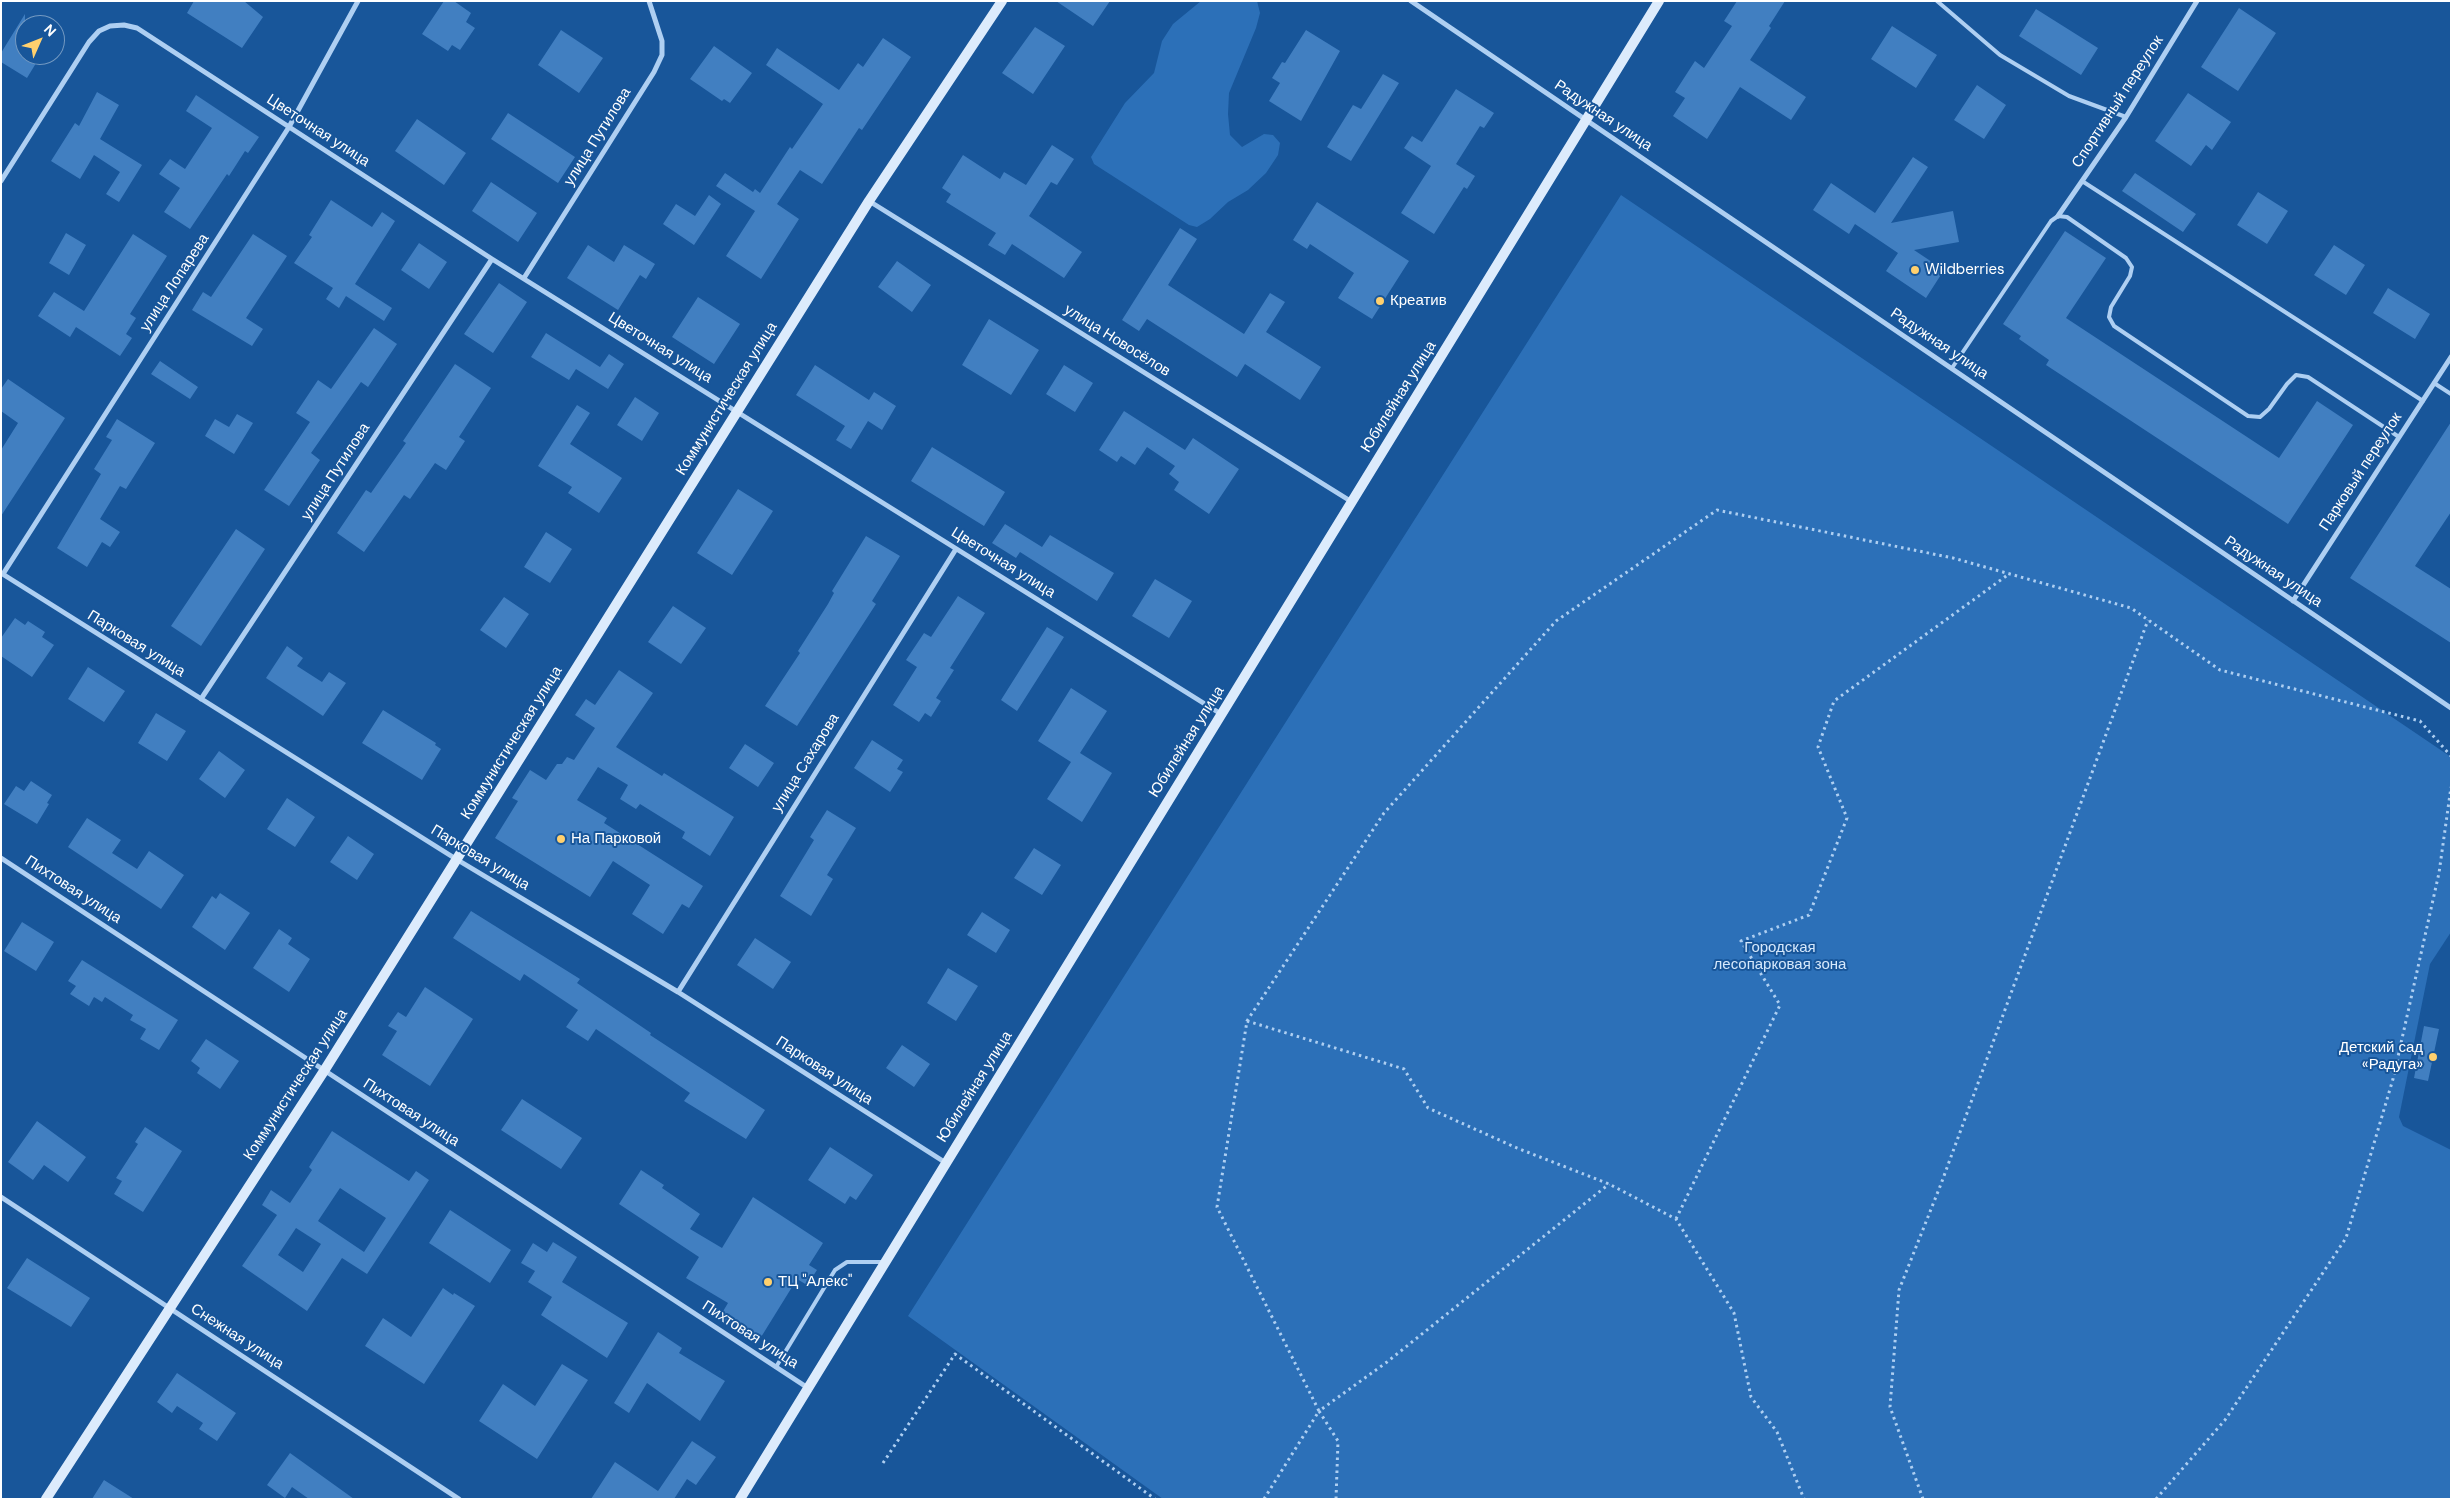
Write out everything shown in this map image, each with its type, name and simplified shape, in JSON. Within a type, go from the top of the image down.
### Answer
[{"type":"street","name":"улица Лопарева","points":[[2,573],[289,127],[358,1]]},
{"type":"street","name":"улица Путилова","points":[[524,278],[654,72],[662,54],[662,41],[649,1]]},
{"type":"street","name":"Коммунистическая улица","points":[[46,1499],[324,1071],[869,201],[1002,1]]},
{"type":"street","name":"Радужная улица","points":[[1412,1],[2451,708]]},
{"type":"street","name":"Юбилейная улица","points":[[740,1499],[1659,1]]},
{"type":"street","name":"Спортивный переулок","points":[[2058,216],[2126,116],[2197,1]]},
{"type":"street","name":"Цветочная улица","points":[[1,181],[89,42],[99,31],[110,26],[124,25],[137,28],[492,259],[1222,714]]},
{"type":"street","name":"улица Новосёлов","points":[[869,201],[1352,502]]},
{"type":"street","name":"улица Путилова","points":[[201,699],[492,259]]},
{"type":"street","name":"Парковый переулок","points":[[2293,601],[2451,357]]},
{"type":"street","name":"улица Сахарова","points":[[678,992],[956,548]]},
{"type":"street","name":"Парковая улица","points":[[2,573],[456,859],[678,992],[946,1163]]},
{"type":"street","name":"Пихтовая улица","points":[[1,858],[808,1388]]},
{"type":"street","name":"Снежная улица","points":[[1,1197],[460,1499]]},
{"type":"lane","points":[[1937,1],[2000,55],[2069,96],[2126,116]]},
{"type":"lane","points":[[2082,181],[2422,401]]},
{"type":"lane","points":[[1952,368],[2051,222],[2058,216],[2068,217],[2126,258],[2132,267],[2130,276],[2111,307],[2109,317],[2114,326],[2248,416],[2260,417],[2269,409],[2286,384],[2296,375],[2308,377],[2399,437]]},
{"type":"lane","points":[[2434,383],[2451,394]]},
{"type":"lane","points":[[776,1367],[835,1270],[840,1265],[847,1262],[885,1262]]},
{"type":"path","points":[[1336,1499],[1338,1441],[1319,1411],[1217,1207],[1247,1021],[1384,813],[1556,621],[1717,510],[1953,558],[2131,608],[2220,670],[2420,721],[2451,756]]},
{"type":"path","points":[[1676,1219],[1780,1005],[1742,941],[1809,915],[1847,818],[1818,747],[1834,702],[2010,574]]},
{"type":"path","points":[[1923,1499],[1890,1407],[1899,1290],[1945,1176],[2148,620]]},
{"type":"path","points":[[2156,1499],[2225,1420],[2346,1238],[2393,1079],[2439,873],[2451,787]]},
{"type":"path","points":[[1247,1021],[1404,1069],[1428,1108],[1516,1148],[1609,1184],[1676,1219],[1734,1312],[1751,1397],[1777,1432],[1804,1499]]},
{"type":"path","points":[[1264,1499],[1319,1411],[1387,1362],[1609,1184]]},
{"type":"path","points":[[883,1463],[955,1354],[1155,1499]]},
{"type":"green space","points":[[1201,1],[1257,1],[1260,13],[1256,28],[1229,93],[1230,135],[1242,147],[1264,134],[1273,135],[1280,143],[1278,155],[1266,173],[1248,190],[1228,202],[1210,219],[1197,227],[1189,225],[1094,164],[1091,157],[1125,103],[1154,73],[1162,41],[1173,24]]},
{"type":"green space","name":"Городская лесопарковая зона","points":[[1621,195],[2451,757],[2451,932],[2430,964],[2399,1117],[2403,1126],[2451,1150],[2451,1499],[1163,1499],[908,1316]]},
{"type":"building","points":[[194,1],[244,1],[263,17],[242,48],[187,13]]},
{"type":"building","points":[[444,1],[454,1],[471,13],[466,22],[475,28],[460,50],[452,45],[448,51],[422,34]]},
{"type":"building","points":[[1056,1],[1110,1],[1093,26]]},
{"type":"building","points":[[1737,1],[1785,1],[1769,26],[1771,28],[1750,60],[1806,97],[1791,120],[1740,87],[1707,139],[1673,116],[1685,98],[1675,92],[1695,61],[1704,68],[1732,26],[1724,21]]},
{"type":"building","points":[[2239,8],[2276,33],[2238,91],[2201,67]]},
{"type":"building","points":[[2036,9],[2098,48],[2081,75],[2019,36]]},
{"type":"building","points":[[1892,26],[1937,55],[1916,88],[1871,59]]},
{"type":"building","points":[[1035,27],[1065,46],[1033,94],[1002,73]]},
{"type":"building","points":[[15,30],[15,65],[35,65],[27,78],[1,62],[1,53]]},
{"type":"building","points":[[561,30],[603,58],[579,93],[538,65]]},
{"type":"building","points":[[1306,30],[1340,51],[1301,121],[1269,101],[1280,83],[1272,78],[1282,62],[1285,63]]},
{"type":"building","points":[[883,38],[911,57],[862,130],[859,128],[822,184],[800,170],[777,204],[799,219],[761,279],[726,256],[755,211],[716,186],[725,173],[753,192],[755,189],[760,193],[790,147],[792,149],[823,104],[766,65],[777,48],[839,90],[858,63],[863,67]]},
{"type":"building","points":[[714,46],[752,73],[730,103],[724,99],[722,101],[690,79]]},
{"type":"building","points":[[1383,74],[1399,83],[1351,161],[1327,147],[1353,105],[1361,109]]},
{"type":"building","points":[[1977,85],[2006,105],[1984,139],[1954,120]]},
{"type":"building","points":[[1456,89],[1494,113],[1484,128],[1480,126],[1456,164],[1475,176],[1467,189],[1464,187],[1434,234],[1401,213],[1431,166],[1404,148],[1412,136],[1422,142]]},
{"type":"building","points":[[97,92],[119,105],[100,139],[142,165],[119,202],[106,194],[120,172],[94,155],[80,179],[51,161],[75,123],[79,126]]},
{"type":"building","points":[[2188,93],[2231,122],[2212,150],[2206,145],[2191,166],[2155,141]]},
{"type":"building","points":[[196,95],[259,137],[248,153],[245,151],[229,176],[227,174],[190,229],[164,212],[180,188],[159,174],[170,159],[185,169],[212,128],[186,111]]},
{"type":"building","points":[[508,113],[575,157],[558,183],[491,139]]},
{"type":"building","points":[[417,119],[466,153],[444,185],[395,151]]},
{"type":"building","points":[[1052,145],[1074,159],[1057,185],[1051,182],[1029,216],[1082,252],[1064,278],[1012,244],[1005,255],[988,245],[996,233],[946,202],[951,194],[942,188],[963,155],[1000,179],[1004,172],[1026,185]]},
{"type":"building","points":[[1913,157],[1928,167],[1891,223],[1953,211],[1959,242],[1914,250],[1944,270],[1926,298],[1886,271],[1898,253],[1855,224],[1849,234],[1813,210],[1831,183],[1875,213]]},
{"type":"building","points":[[2135,173],[2196,214],[2183,232],[2122,191]]},
{"type":"building","points":[[491,182],[537,213],[518,242],[472,211]]},
{"type":"building","points":[[2258,192],[2288,211],[2267,244],[2237,225]]},
{"type":"building","points":[[709,195],[721,204],[694,245],[663,224],[676,204],[695,216]]},
{"type":"building","points":[[331,200],[372,227],[382,212],[395,221],[355,284],[392,308],[384,321],[346,296],[339,308],[326,299],[333,288],[294,263],[312,237],[309,235]]},
{"type":"building","points":[[1317,202],[1409,261],[1372,319],[1338,298],[1354,273],[1310,244],[1307,249],[1293,240]]},
{"type":"building","points":[[1180,228],[1197,239],[1168,285],[1244,334],[1270,293],[1285,302],[1266,332],[1321,367],[1300,400],[1245,364],[1237,377],[1147,319],[1139,331],[1122,320]]},
{"type":"building","points":[[2065,231],[2106,258],[2066,318],[2279,458],[2317,401],[2353,425],[2288,524],[2046,365],[2049,360],[2019,339],[2021,336],[2003,324]]},
{"type":"building","points":[[66,233],[86,245],[69,275],[49,263]]},
{"type":"building","points":[[133,234],[167,256],[130,314],[136,318],[126,334],[132,338],[120,356],[76,327],[70,337],[38,316],[54,292],[84,311]]},
{"type":"building","points":[[253,234],[287,256],[246,318],[263,329],[252,346],[192,310],[203,292],[211,297]]},
{"type":"building","points":[[419,243],[447,262],[429,289],[401,270]]},
{"type":"building","points":[[588,245],[614,262],[624,245],[655,264],[646,279],[640,275],[618,310],[567,278]]},
{"type":"building","points":[[2334,245],[2365,265],[2346,295],[2314,275]]},
{"type":"building","points":[[897,261],[931,285],[912,312],[878,287]]},
{"type":"building","points":[[499,283],[527,302],[493,353],[464,334]]},
{"type":"building","points":[[2388,288],[2430,314],[2415,339],[2373,313]]},
{"type":"building","points":[[698,297],[740,324],[714,364],[672,337]]},
{"type":"building","points":[[989,319],[1039,350],[1011,395],[962,365]]},
{"type":"building","points":[[374,328],[397,344],[368,387],[361,382],[311,453],[320,460],[289,506],[264,490],[310,422],[296,413],[318,380],[331,389]]},
{"type":"building","points":[[546,333],[600,367],[609,354],[624,364],[608,389],[576,369],[569,380],[531,357]]},
{"type":"building","points":[[160,361],[198,387],[190,399],[151,374]]},
{"type":"building","points":[[455,364],[491,388],[459,437],[465,441],[446,470],[435,463],[410,499],[404,495],[364,552],[337,533],[366,490],[371,493],[406,443],[403,441]]},
{"type":"building","points":[[815,365],[869,400],[874,392],[896,406],[882,430],[868,421],[851,449],[836,440],[845,426],[796,395]]},
{"type":"building","points":[[1064,365],[1093,383],[1075,412],[1046,394]]},
{"type":"building","points":[[8,379],[65,418],[1,516],[1,450],[18,423],[1,411],[1,389]]},
{"type":"building","points":[[635,397],[659,413],[642,441],[617,425]]},
{"type":"building","points":[[577,405],[590,413],[570,444],[622,478],[599,513],[568,493],[572,487],[538,466]]},
{"type":"building","points":[[1124,411],[1185,450],[1193,438],[1239,469],[1209,514],[1174,490],[1179,482],[1169,474],[1175,466],[1147,447],[1135,465],[1121,456],[1117,462],[1099,450]]},
{"type":"building","points":[[237,414],[253,423],[234,454],[205,436],[215,419],[229,427]]},
{"type":"building","points":[[117,419],[155,443],[126,489],[120,486],[100,519],[120,532],[110,547],[102,542],[87,567],[57,548],[101,474],[94,469],[112,440],[106,437]]},
{"type":"building","points":[[2451,422],[2451,512],[2415,566],[2451,589],[2451,643],[2350,578]]},
{"type":"building","points":[[932,447],[1005,492],[984,526],[911,481]]},
{"type":"building","points":[[738,489],[773,511],[732,575],[697,553]]},
{"type":"building","points":[[1005,524],[1042,547],[1050,535],[1114,573],[1097,601],[1020,552],[1016,558],[992,543]]},
{"type":"building","points":[[236,529],[265,549],[201,646],[171,626]]},
{"type":"building","points":[[546,532],[572,549],[550,583],[524,567]]},
{"type":"building","points":[[866,536],[900,556],[872,601],[876,604],[797,726],[765,706],[800,653],[798,651],[828,604],[834,593],[832,591]]},
{"type":"building","points":[[1155,579],[1192,601],[1169,638],[1132,616]]},
{"type":"building","points":[[958,596],[985,613],[950,668],[954,670],[936,698],[941,701],[931,717],[925,713],[919,722],[893,705],[917,667],[906,660],[924,633],[931,637]]},
{"type":"building","points":[[504,597],[529,614],[506,648],[480,630]]},
{"type":"building","points":[[673,606],[706,628],[681,664],[648,642]]},
{"type":"building","points":[[15,618],[25,625],[28,621],[45,632],[42,637],[54,645],[32,677],[1,656],[1,638]]},
{"type":"building","points":[[1047,627],[1064,637],[1017,711],[1001,700]]},
{"type":"building","points":[[287,646],[303,658],[297,666],[322,682],[329,672],[346,683],[323,716],[266,678]]},
{"type":"building","points":[[88,667],[125,691],[104,722],[68,699]]},
{"type":"building","points":[[619,670],[653,693],[616,747],[662,776],[664,773],[734,817],[710,856],[682,838],[685,832],[640,804],[636,809],[620,799],[628,785],[598,767],[577,800],[607,818],[604,823],[703,886],[689,908],[682,904],[663,934],[632,914],[650,885],[613,861],[590,897],[495,838],[518,801],[512,798],[530,770],[546,780],[557,764],[562,764],[567,757],[574,760],[595,728],[575,715],[586,699],[595,705]]},
{"type":"building","points":[[1071,688],[1107,711],[1080,753],[1112,773],[1082,822],[1047,799],[1071,762],[1038,741]]},
{"type":"building","points":[[383,710],[436,743],[435,745],[441,749],[422,780],[362,743]]},
{"type":"building","points":[[156,713],[186,731],[167,761],[138,743]]},
{"type":"building","points":[[872,740],[903,760],[897,769],[903,772],[890,792],[854,768]]},
{"type":"building","points":[[745,744],[774,763],[758,787],[729,768]]},
{"type":"building","points":[[219,751],[245,770],[225,798],[199,779]]},
{"type":"building","points":[[31,781],[52,795],[37,824],[4,804],[16,786],[24,791]]},
{"type":"building","points":[[287,798],[315,817],[295,847],[267,829]]},
{"type":"building","points":[[827,810],[856,828],[827,875],[833,879],[811,916],[780,896],[814,840],[810,837]]},
{"type":"building","points":[[87,818],[121,840],[112,853],[137,869],[149,851],[184,875],[161,909],[68,847]]},
{"type":"building","points":[[348,836],[374,854],[357,880],[330,862]]},
{"type":"building","points":[[1034,848],[1061,865],[1042,895],[1014,878]]},
{"type":"building","points":[[220,893],[250,913],[225,950],[192,927],[212,896],[216,899]]},
{"type":"building","points":[[471,911],[580,979],[577,983],[651,1033],[650,1035],[765,1110],[746,1139],[684,1101],[690,1093],[596,1029],[588,1041],[566,1027],[578,1010],[524,974],[520,981],[453,938]]},
{"type":"building","points":[[982,912],[1010,930],[996,953],[967,935]]},
{"type":"building","points":[[22,922],[54,942],[36,971],[4,951]]},
{"type":"building","points":[[279,929],[292,938],[288,944],[310,959],[289,992],[253,968]]},
{"type":"building","points":[[755,938],[791,962],[773,989],[737,965]]},
{"type":"building","points":[[82,960],[178,1020],[159,1050],[140,1039],[146,1029],[130,1020],[133,1015],[105,997],[102,1002],[94,997],[89,1006],[70,994],[76,986],[68,981]]},
{"type":"building","points":[[948,968],[978,986],[956,1021],[927,1003]]},
{"type":"building","points":[[425,987],[473,1019],[430,1086],[382,1055],[397,1031],[388,1026],[398,1012],[406,1017]]},
{"type":"building","points":[[2424,1026],[2439,1029],[2428,1081],[2414,1078]]},
{"type":"building","points":[[206,1039],[239,1061],[220,1089],[197,1073],[200,1068],[191,1061]]},
{"type":"building","points":[[902,1045],[930,1064],[914,1087],[886,1068]]},
{"type":"building","points":[[522,1099],[582,1138],[561,1169],[501,1130]]},
{"type":"building","points":[[37,1121],[86,1157],[68,1182],[44,1165],[33,1180],[8,1162]]},
{"type":"building","points":[[145,1127],[182,1151],[143,1212],[114,1194],[122,1181],[116,1178],[138,1144],[135,1142]]},
{"type":"building","points":[[332,1131],[409,1181],[416,1171],[429,1180],[367,1274],[342,1258],[307,1311],[242,1266],[277,1215],[262,1205],[271,1190],[290,1203],[312,1170],[309,1167]],"holes":[[[340,1188],[386,1218],[364,1252],[318,1221]],[[296,1228],[321,1244],[303,1272],[278,1255]]]},
{"type":"building","points":[[830,1147],[873,1175],[856,1200],[850,1196],[845,1204],[808,1180]]},
{"type":"building","points":[[641,1170],[664,1185],[662,1188],[700,1214],[690,1229],[722,1248],[753,1197],[823,1243],[809,1265],[817,1270],[807,1285],[797,1279],[758,1342],[719,1318],[728,1303],[686,1278],[699,1257],[619,1204]]},
{"type":"building","points":[[450,1210],[511,1250],[490,1283],[429,1243]]},
{"type":"building","points":[[553,1242],[577,1257],[562,1282],[628,1323],[607,1358],[541,1315],[552,1297],[528,1282],[535,1271],[521,1263],[533,1243],[547,1252]]},
{"type":"building","points":[[27,1258],[90,1298],[71,1327],[7,1288]]},
{"type":"building","points":[[443,1288],[475,1306],[424,1384],[365,1346],[383,1318],[411,1337]]},
{"type":"building","points":[[658,1332],[682,1348],[679,1353],[725,1381],[700,1421],[647,1383],[629,1413],[614,1403]]},
{"type":"building","points":[[562,1364],[588,1380],[537,1459],[479,1421],[503,1384],[535,1406]]},
{"type":"building","points":[[177,1373],[236,1413],[217,1441],[199,1429],[203,1423],[177,1406],[172,1413],[157,1402]]},
{"type":"building","points":[[692,1441],[716,1457],[696,1485],[687,1479],[674,1499],[591,1499],[615,1462],[658,1491]]},
{"type":"building","points":[[290,1453],[354,1499],[309,1499],[292,1487],[285,1498],[267,1485]]},
{"type":"building","points":[[104,1480],[134,1499],[92,1499]]},
{"type":"place","name":"Wildberries","points":[[1915,270]]},
{"type":"place","name":"Креатив","points":[[1380,301]]},
{"type":"place","name":"На Парковой","points":[[561,839]]},
{"type":"place","name":"Детский сад «Радуга»","points":[[2433,1057]]},
{"type":"place","name":"ТЦ \"Алекс\"","points":[[768,1282]]}]
